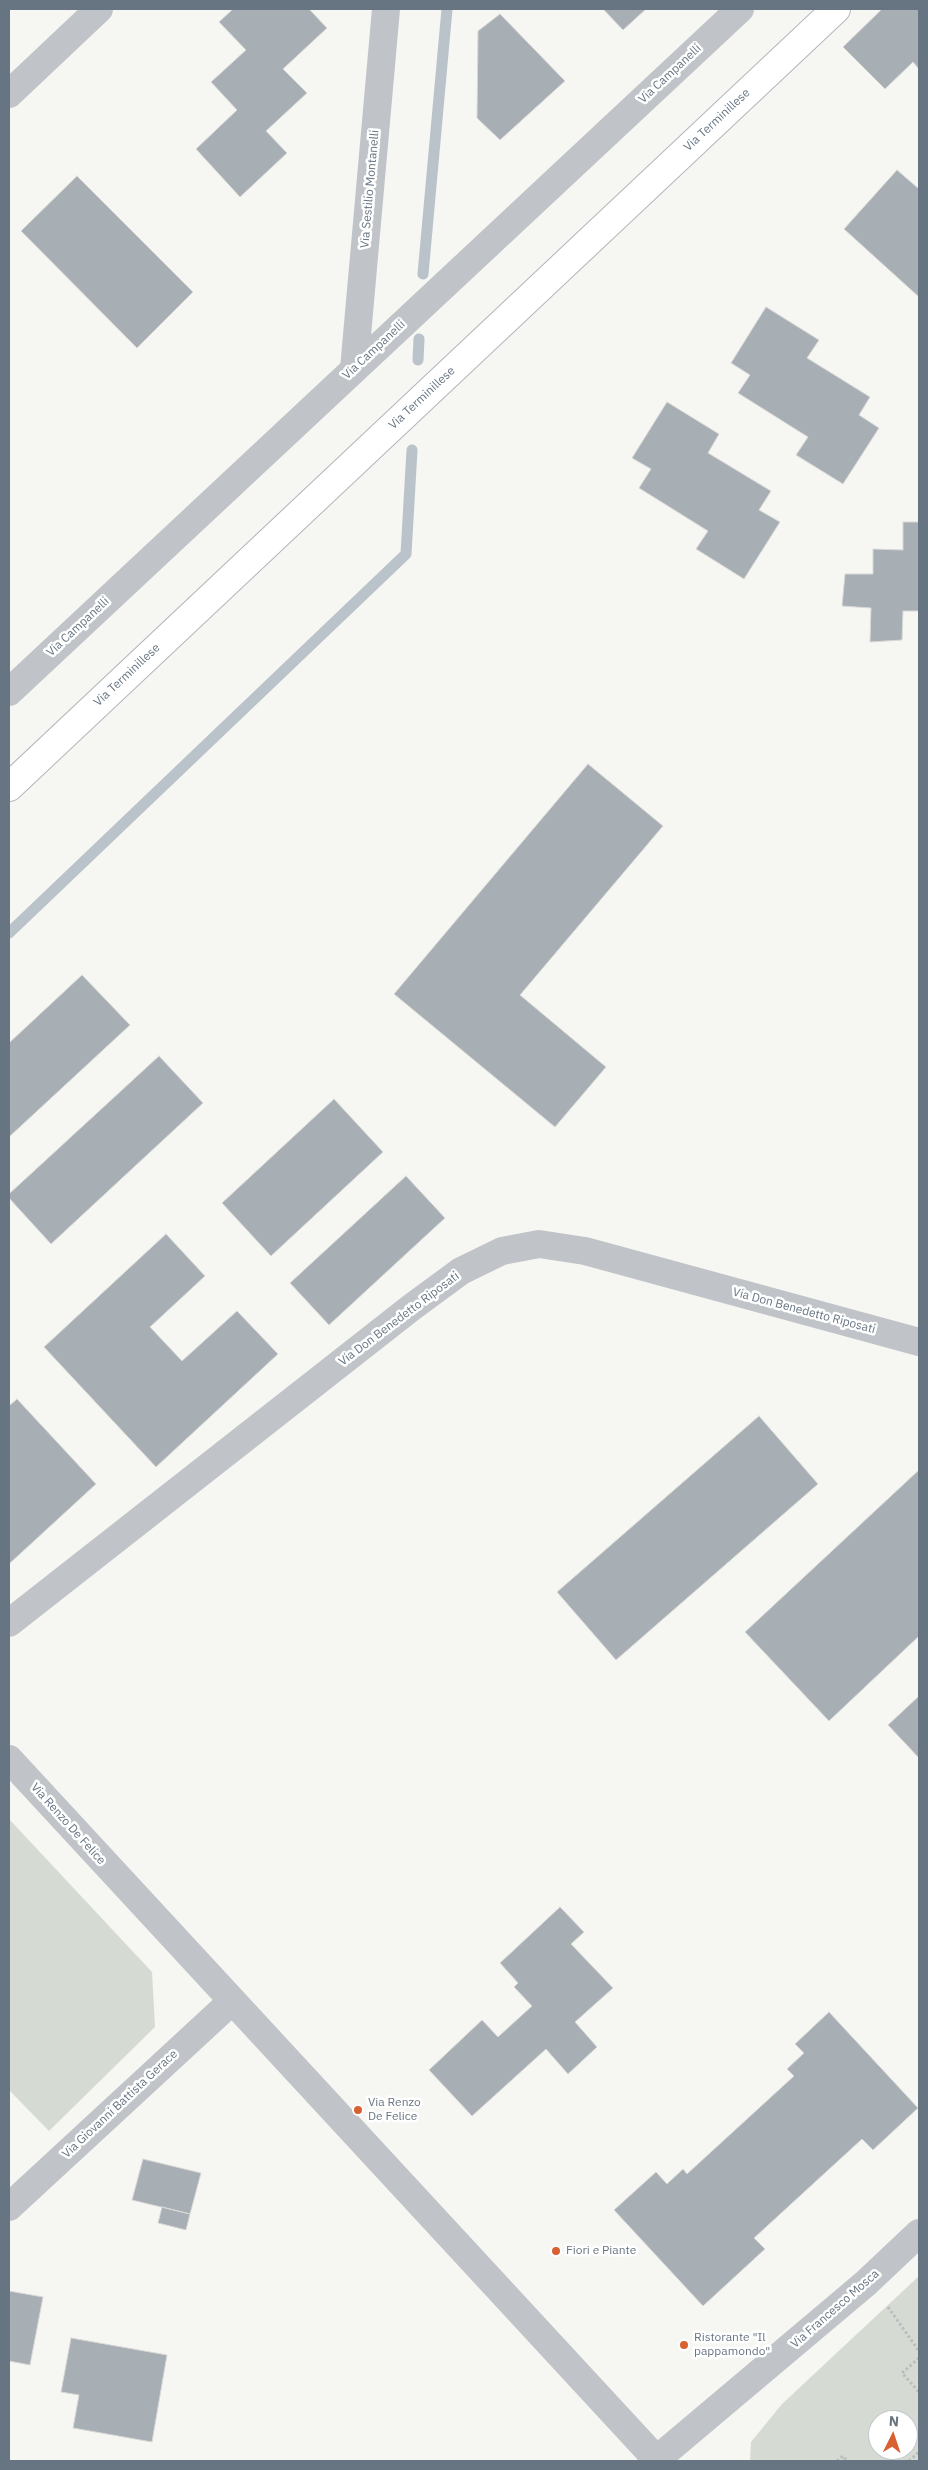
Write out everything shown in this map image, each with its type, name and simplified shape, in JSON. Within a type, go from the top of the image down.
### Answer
[{"type":"main road","name":"Via Terminillese","points":[[9,787],[836,9]]},
{"type":"street","points":[[9,94],[99,9]]},
{"type":"street","name":"Via Sestilio Montanelli","points":[[354,369],[386,9]]},
{"type":"street","name":"Via Campanelli","points":[[9,692],[740,9]]},
{"type":"street","name":"Via Don Benedetto Riposati","points":[[9,1622],[412,1307],[461,1271],[502,1251],[539,1244],[585,1252],[919,1342]]},
{"type":"street","name":"Via Renzo De Felice","points":[[9,1758],[231,2002],[657,2461]]},
{"type":"street","name":"Via Giovanni Battista Gerace","points":[[9,2207],[231,2002]]},
{"type":"street","name":"Via Francesco Mosca","points":[[657,2461],[859,2289],[919,2233]]},
{"type":"path","points":[[888,2307],[919,2351]]},
{"type":"path","points":[[919,2358],[902,2374],[919,2392]]},
{"type":"path","points":[[909,2461],[919,2452]]},
{"type":"path","points":[[837,2461],[843,2456],[847,2461]]},
{"type":"shaded area","points":[[9,1819],[152,1972],[155,2027],[49,2131],[9,2090]]},
{"type":"shaded area","points":[[919,2276],[919,2461],[750,2461],[751,2442],[782,2404]]},
{"type":"building","points":[[233,9],[309,9],[327,28],[283,69],[307,93],[266,131],[287,153],[240,197],[196,149],[237,110],[211,82],[246,50],[219,22]]},
{"type":"building","points":[[603,9],[646,9],[623,30]]},
{"type":"building","points":[[882,9],[919,9],[919,69],[913,62],[885,89],[843,47]]},
{"type":"building","points":[[500,14],[565,81],[500,140],[477,118],[478,31]]},
{"type":"building","points":[[897,170],[919,189],[919,297],[844,229]]},
{"type":"building","points":[[77,176],[193,292],[137,348],[21,231]]},
{"type":"building","points":[[766,307],[819,340],[807,358],[870,397],[859,415],[879,428],[843,484],[796,455],[808,437],[738,393],[750,375],[731,363]]},
{"type":"building","points":[[667,402],[719,434],[708,453],[771,491],[759,510],[780,522],[744,579],[696,549],[708,531],[639,488],[651,469],[632,458]]},
{"type":"building","points":[[903,522],[919,522],[919,611],[903,611],[902,640],[870,642],[871,608],[842,606],[845,574],[873,574],[873,549],[903,550]]},
{"type":"building","points":[[588,764],[663,826],[520,995],[606,1067],[555,1127],[394,994]]},
{"type":"building","points":[[82,975],[130,1025],[9,1137],[9,1043]]},
{"type":"building","points":[[159,1056],[203,1103],[51,1244],[9,1198],[9,1194]]},
{"type":"building","points":[[334,1099],[383,1152],[271,1256],[222,1203]]},
{"type":"building","points":[[406,1176],[445,1218],[329,1325],[290,1283]]},
{"type":"building","points":[[166,1234],[205,1276],[150,1327],[182,1361],[237,1311],[278,1354],[156,1467],[44,1347]]},
{"type":"building","points":[[17,1399],[96,1484],[9,1564],[9,1406]]},
{"type":"building","points":[[759,1416],[818,1484],[616,1660],[557,1592]]},
{"type":"building","points":[[919,1470],[919,1636],[829,1721],[745,1632]]},
{"type":"building","points":[[919,1696],[919,1758],[888,1725]]},
{"type":"building","points":[[560,1907],[584,1932],[571,1944],[613,1988],[575,2022],[597,2047],[568,2074],[546,2049],[472,2116],[429,2070],[482,2020],[498,2037],[532,2006],[514,1987],[518,1983],[500,1963]]},
{"type":"building","points":[[829,2012],[918,2108],[873,2150],[862,2139],[754,2238],[765,2249],[703,2306],[614,2210],[656,2172],[667,2184],[683,2169],[687,2174],[794,2076],[787,2069],[804,2053],[795,2044]]},
{"type":"building","points":[[143,2159],[201,2173],[190,2214],[132,2200]]},
{"type":"building","points":[[162,2207],[190,2214],[186,2230],[158,2223]]},
{"type":"building","points":[[9,2291],[43,2297],[30,2365],[9,2361]]},
{"type":"building","points":[[71,2338],[167,2355],[152,2442],[73,2428],[79,2395],[61,2392]]},
{"type":"waterway","points":[[423,274],[447,9]]},
{"type":"waterway","points":[[418,360],[419,339]]},
{"type":"waterway","points":[[9,933],[406,554],[412,450]]},
{"type":"place","name":"Via Renzo De Felice","points":[[358,2110]]},
{"type":"place","name":"Fiori e Piante","points":[[556,2251]]},
{"type":"place","name":"Ristorante \"Il pappamondo\"","points":[[684,2345]]}]
